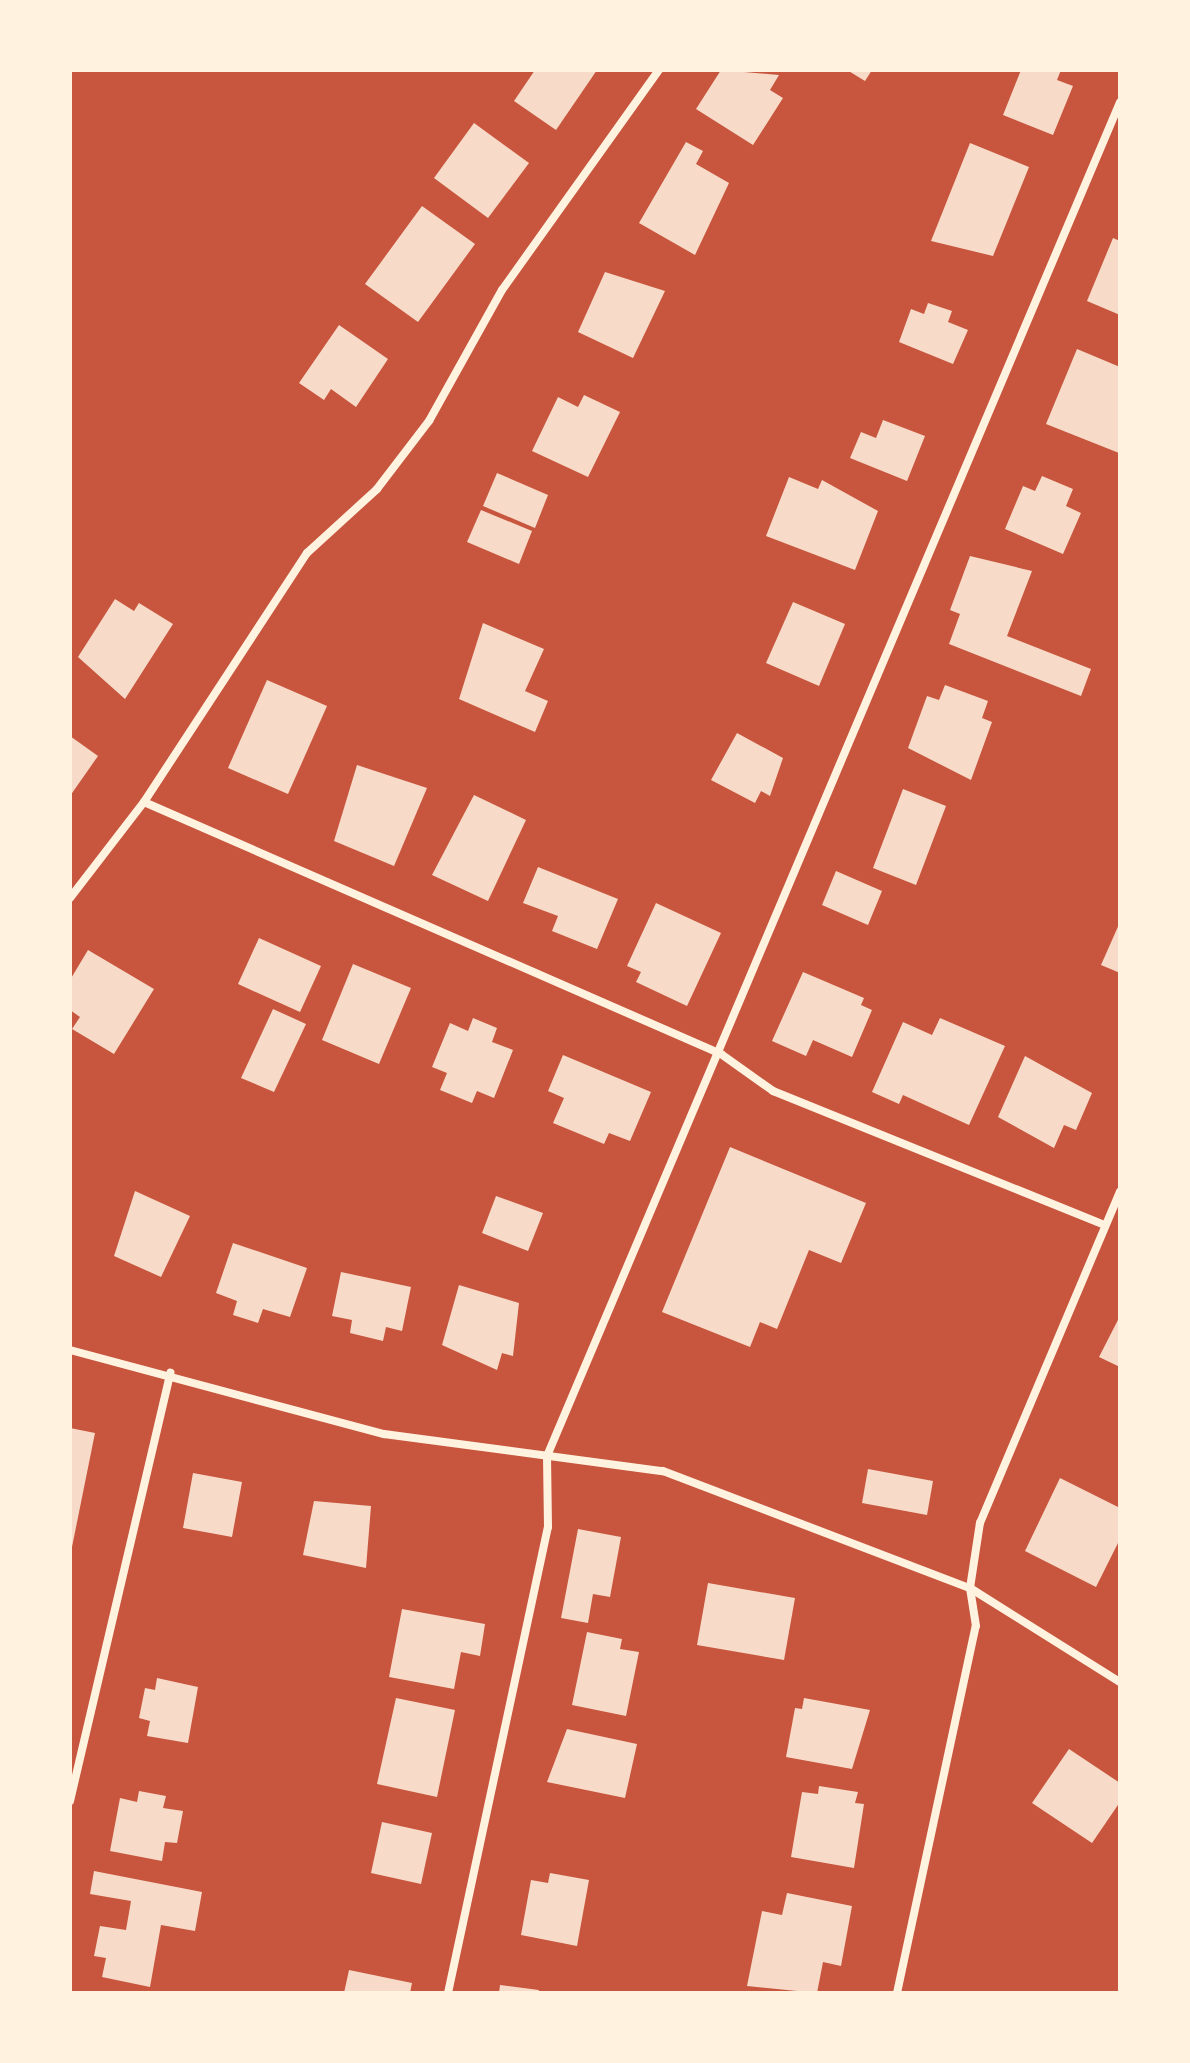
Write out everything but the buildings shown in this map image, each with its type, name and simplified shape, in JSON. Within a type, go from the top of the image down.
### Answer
[{"type":"street","points":[[70,898],[144,802],[307,553],[377,489],[429,421],[502,290],[659,70]]},
{"type":"street","points":[[448,1993],[548,1527],[547,1456],[721,1054],[1120,102]]},
{"type":"street","points":[[144,802],[721,1054],[773,1091],[1105,1225]]},
{"type":"street","points":[[897,1993],[976,1626],[970,1588],[980,1523],[1120,1191]]},
{"type":"street","points":[[70,1350],[170,1373],[384,1434],[663,1471],[970,1588],[1120,1682]]},
{"type":"street","points":[[70,1801],[170,1373]]}]
